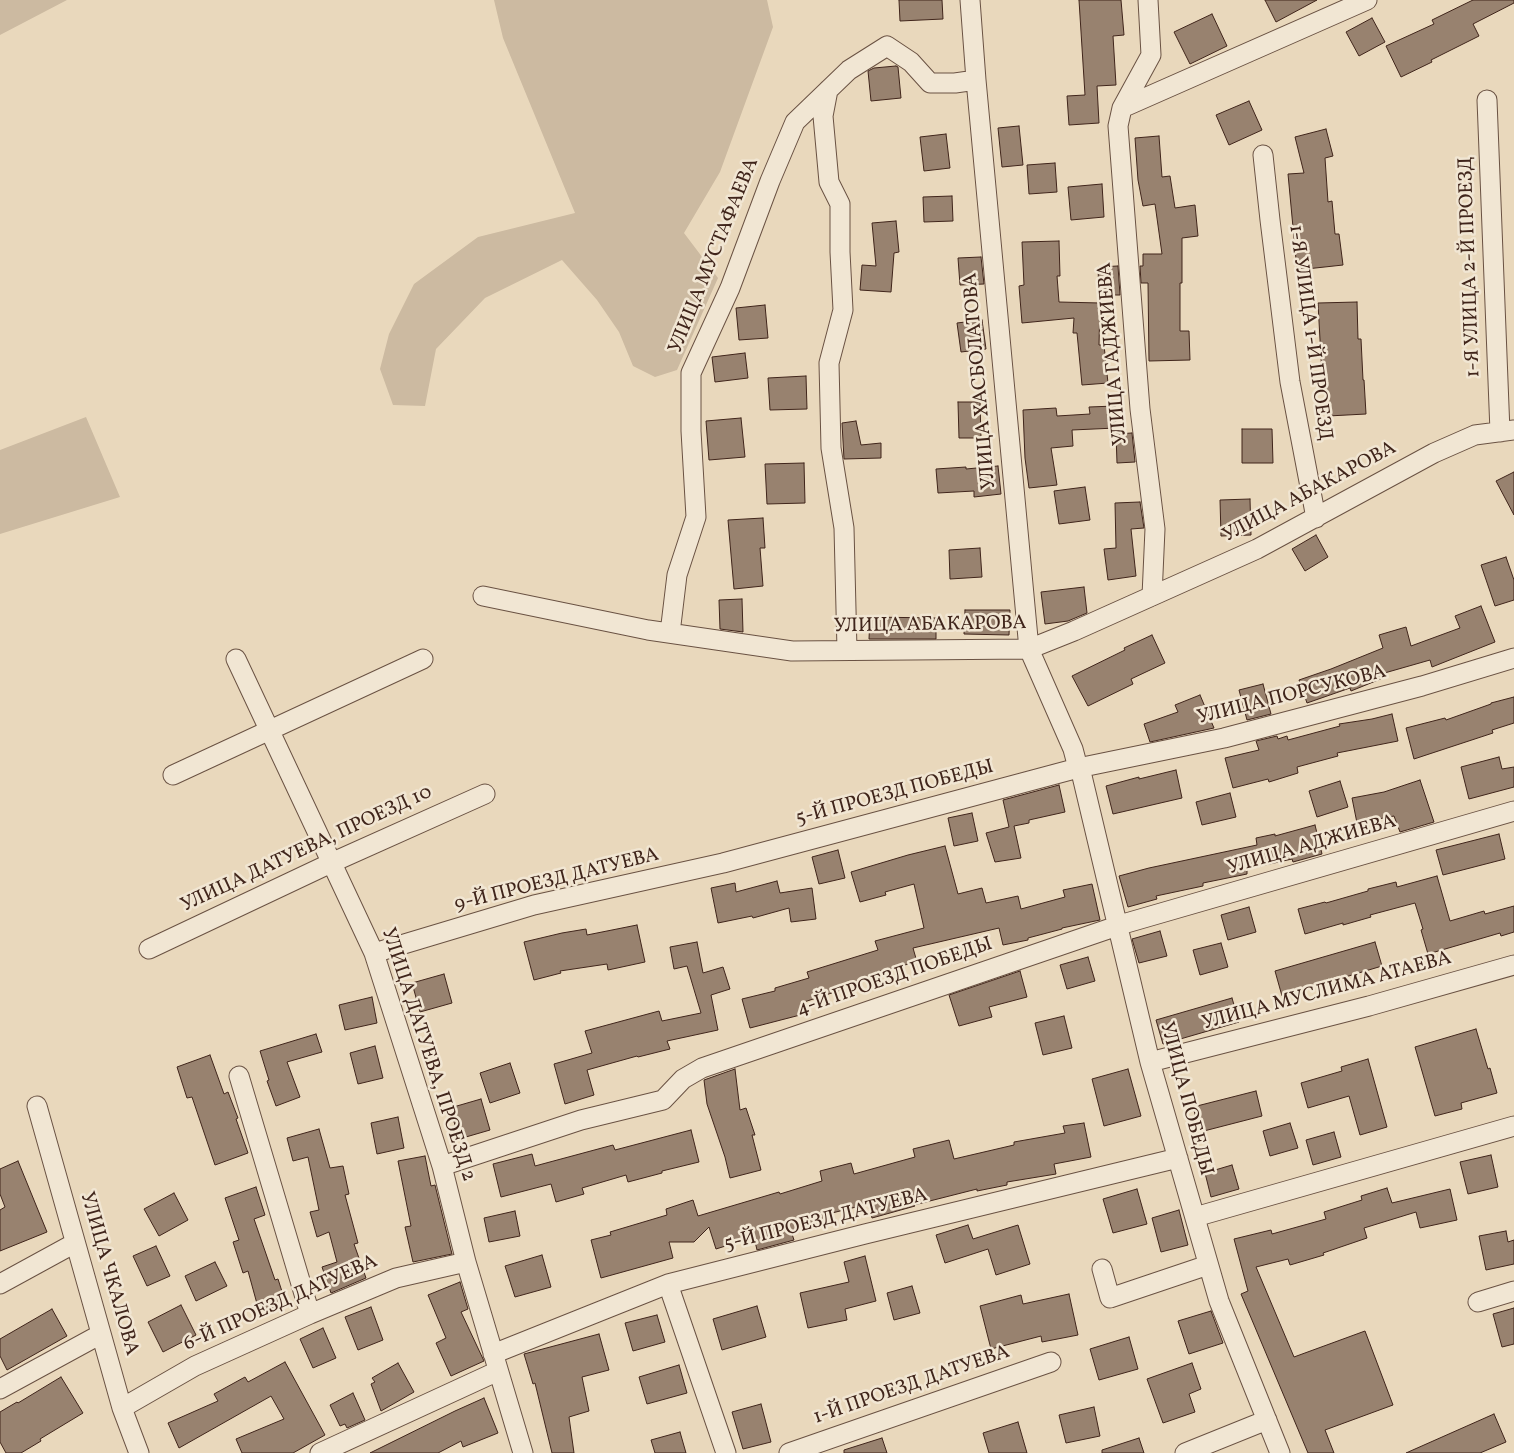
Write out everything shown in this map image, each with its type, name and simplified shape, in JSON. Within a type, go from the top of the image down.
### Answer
[{"type":"street","name":"УЛИЦА ХАСБОЛАТОВА","points":[[970,0],[1029,649],[1073,749]]},
{"type":"street","points":[[1122,108],[1151,55],[1148,0]]},
{"type":"street","points":[[1122,108],[1367,0]]},
{"type":"street","name":"УЛИЦА МУСТАФАЕВА","points":[[670,633],[677,575],[696,517],[691,431],[691,373],[730,288],[770,181],[795,122],[849,70],[888,46],[911,62],[930,83],[955,83],[976,80]]},
{"type":"street","points":[[828,90],[823,116],[829,182],[840,204],[842,310],[829,363],[831,448],[844,528],[848,650]]},
{"type":"street","name":"1-Я УЛИЦА 2-Й ПРОЕЗД","points":[[1487,100],[1507,431]]},
{"type":"street","name":"УЛИЦА ГАДЖИЕВА","points":[[1122,108],[1118,126],[1140,409],[1155,530],[1152,596]]},
{"type":"street","name":"1-Я УЛИЦА 1-Й ПРОЕЗД","points":[[1264,155],[1290,382],[1316,518]]},
{"type":"street","name":"УЛИЦА АБАКАРОВА","points":[[483,596],[648,630],[792,651],[1029,649],[1074,631],[1257,548],[1434,454],[1475,435],[1507,431]]},
{"type":"street","name":"УЛИЦА ПОРСУКОВА","points":[[1078,768],[1224,738],[1422,686],[1514,658]]},
{"type":"street","name":"УЛИЦА ДАТУЕВА, ПРОЕЗД 2","points":[[236,659],[374,953],[442,1166],[466,1262],[523,1453]]},
{"type":"street","points":[[173,774],[423,659]]},
{"type":"street","name":"УЛИЦА ПОБЕДЫ","points":[[1073,749],[1082,776],[1120,925],[1150,1062],[1208,1265],[1219,1301],[1280,1453]]},
{"type":"street","name":"5-Й ПРОЕЗД ПОБЕДЫ","points":[[723,863],[1078,768]]},
{"type":"street","name":"УЛИЦА ДАТУЕВА, ПРОЕЗД 10","points":[[149,948],[485,794]]},
{"type":"street","name":"УЛИЦА АДЖИЕВА","points":[[1120,925],[1514,811]]},
{"type":"street","name":"9-Й ПРОЕЗД ДАТУЕВА","points":[[374,953],[534,906],[723,863]]},
{"type":"street","name":"4-Й ПРОЕЗД ПОБЕДЫ","points":[[442,1166],[581,1120],[663,1100],[683,1079],[702,1068],[1120,925]]},
{"type":"street","name":"УЛИЦА МУСЛИМА АТАЕВА","points":[[1150,1062],[1369,1006],[1514,965]]},
{"type":"street","points":[[239,1076],[310,1314]]},
{"type":"street","name":"УЛИЦА ЧКАЛОВА","points":[[37,1106],[122,1408],[139,1453]]},
{"type":"street","points":[[1195,1217],[1514,1126]]},
{"type":"street","name":"5-Й ПРОЕЗД ДАТУЕВА","points":[[320,1453],[496,1362],[668,1284],[1178,1158]]},
{"type":"street","points":[[0,1284],[75,1243]]},
{"type":"street","name":"6-Й ПРОЕЗД ДАТУЕВА","points":[[122,1408],[195,1366],[310,1314],[396,1278],[466,1262]]},
{"type":"street","points":[[1102,1269],[1110,1298],[1208,1265]]},
{"type":"street","points":[[668,1284],[726,1453]]},
{"type":"street","points":[[1478,1302],[1514,1292]]},
{"type":"street","points":[[0,1389],[101,1334]]},
{"type":"street","name":"1-Й ПРОЕЗД ДАТУЕВА","points":[[789,1453],[1050,1362]]},
{"type":"street","points":[[1184,1453],[1267,1420]]},
{"type":"shaded area","points":[[0,0],[67,0],[0,35]]},
{"type":"shaded area","points":[[494,0],[767,0],[773,27],[720,172],[684,233],[718,278],[677,370],[655,377],[633,366],[619,332],[597,300],[562,260],[485,298],[436,349],[425,406],[393,405],[380,369],[389,334],[414,284],[478,237],[575,213],[503,38]]},
{"type":"shaded area","points":[[86,417],[120,497],[0,534],[0,450]]},
{"type":"building","points":[[899,0],[942,0],[943,19],[900,21]]},
{"type":"building","points":[[1079,0],[1121,0],[1124,35],[1113,36],[1116,85],[1097,86],[1099,123],[1069,125],[1067,96],[1085,95]]},
{"type":"building","points":[[1265,0],[1317,0],[1276,22]]},
{"type":"building","points":[[1473,0],[1514,0],[1514,3],[1473,24],[1479,36],[1401,77],[1386,46],[1434,24],[1432,20]]},
{"type":"building","points":[[1212,14],[1227,46],[1190,64],[1174,32]]},
{"type":"building","points":[[1372,18],[1385,42],[1359,56],[1346,32]]},
{"type":"building","points":[[898,67],[901,98],[871,101],[868,71],[874,68]]},
{"type":"building","points":[[1249,101],[1262,130],[1229,145],[1216,115]]},
{"type":"building","points":[[1019,126],[1023,165],[1002,167],[998,128]]},
{"type":"building","points":[[1326,129],[1333,156],[1325,158],[1328,202],[1332,201],[1335,234],[1339,234],[1343,265],[1297,270],[1288,174],[1304,173],[1295,137]]},
{"type":"building","points":[[946,134],[950,168],[924,171],[920,137]]},
{"type":"building","points":[[1159,136],[1162,177],[1170,176],[1175,208],[1195,205],[1198,236],[1182,238],[1182,283],[1180,283],[1180,331],[1189,331],[1190,360],[1149,361],[1148,283],[1141,283],[1140,266],[1143,266],[1143,254],[1162,254],[1155,204],[1143,206],[1138,180],[1135,138]]},
{"type":"building","points":[[1055,163],[1057,192],[1029,194],[1027,165]]},
{"type":"building","points":[[1102,184],[1104,217],[1071,220],[1068,187]]},
{"type":"building","points":[[952,196],[953,221],[924,222],[923,197]]},
{"type":"building","points":[[896,221],[899,252],[894,253],[891,292],[860,290],[862,265],[876,266],[872,223]]},
{"type":"building","points":[[1059,241],[1060,276],[1057,276],[1059,302],[1100,303],[1099,345],[1104,345],[1108,383],[1082,385],[1077,333],[1073,333],[1074,318],[1022,323],[1019,286],[1024,285],[1022,242]]},
{"type":"building","points":[[981,257],[984,284],[960,285],[958,258]]},
{"type":"building","points":[[1118,266],[1120,295],[1099,295],[1098,267]]},
{"type":"building","points":[[1357,302],[1358,339],[1361,339],[1366,414],[1328,416],[1325,376],[1322,376],[1318,303]]},
{"type":"building","points":[[765,305],[768,338],[739,340],[736,308]]},
{"type":"building","points":[[982,320],[986,349],[961,352],[957,323]]},
{"type":"building","points":[[745,353],[748,378],[715,382],[712,357]]},
{"type":"building","points":[[806,376],[807,409],[770,410],[768,378]]},
{"type":"building","points":[[958,402],[980,402],[981,438],[959,438]]},
{"type":"building","points":[[1115,406],[1116,428],[1072,430],[1073,446],[1051,448],[1057,485],[1029,488],[1025,458],[1023,410],[1056,408],[1057,416],[1090,414],[1089,407]]},
{"type":"building","points":[[741,418],[745,457],[709,460],[706,421]]},
{"type":"building","points":[[856,421],[861,445],[881,443],[881,458],[844,459],[842,423]]},
{"type":"building","points":[[1242,429],[1272,429],[1273,463],[1242,463]]},
{"type":"building","points":[[1132,433],[1135,462],[1117,463],[1116,434]]},
{"type":"building","points":[[804,463],[805,503],[767,504],[765,464]]},
{"type":"building","points":[[998,466],[1001,494],[974,497],[974,491],[938,493],[936,469]]},
{"type":"building","points":[[1514,472],[1514,515],[1496,481]]},
{"type":"building","points":[[1085,487],[1090,520],[1059,524],[1054,491]]},
{"type":"building","points":[[1250,499],[1251,535],[1221,536],[1220,500]]},
{"type":"building","points":[[1140,502],[1144,528],[1131,529],[1136,576],[1108,580],[1104,549],[1116,548],[1115,503]]},
{"type":"building","points":[[763,518],[765,548],[760,548],[763,586],[734,589],[728,520]]},
{"type":"building","points":[[1316,535],[1328,557],[1305,571],[1292,549]]},
{"type":"building","points":[[980,548],[982,577],[950,579],[949,550]]},
{"type":"building","points":[[1506,557],[1514,580],[1514,600],[1495,606],[1481,565]]},
{"type":"building","points":[[1084,587],[1087,613],[1068,621],[1045,624],[1041,592]]},
{"type":"building","points":[[742,599],[743,632],[720,629],[719,600]]},
{"type":"building","points":[[1481,606],[1495,642],[1432,667],[1430,660],[1381,674],[1383,678],[1351,691],[1350,688],[1307,703],[1299,680],[1383,648],[1379,635],[1406,627],[1411,646],[1460,628],[1455,616]]},
{"type":"building","points":[[965,610],[1010,610],[1009,635],[964,634]]},
{"type":"building","points":[[870,617],[936,618],[936,639],[869,639]]},
{"type":"building","points":[[1152,635],[1165,663],[1131,679],[1133,684],[1088,706],[1072,676]]},
{"type":"building","points":[[1263,684],[1271,714],[1247,720],[1239,690]]},
{"type":"building","points":[[1200,695],[1214,728],[1150,742],[1144,724],[1178,712],[1175,705]]},
{"type":"building","points":[[1514,697],[1514,723],[1492,730],[1493,733],[1414,759],[1406,728],[1445,718],[1446,720],[1491,703]]},
{"type":"building","points":[[1392,714],[1398,741],[1337,753],[1338,756],[1297,767],[1298,773],[1269,782],[1268,779],[1233,788],[1225,758],[1259,750],[1256,741],[1277,736],[1278,739],[1287,736],[1288,740],[1340,726],[1339,724]]},
{"type":"building","points":[[1499,757],[1502,769],[1514,767],[1514,787],[1469,799],[1461,767]]},
{"type":"building","points":[[1176,770],[1182,798],[1113,814],[1106,786]]},
{"type":"building","points":[[1420,780],[1434,822],[1400,832],[1394,816],[1357,823],[1352,798],[1384,792]]},
{"type":"building","points":[[1340,781],[1348,807],[1317,817],[1309,791]]},
{"type":"building","points":[[1059,785],[1065,812],[1029,820],[1029,823],[1014,826],[1021,858],[995,862],[986,833],[1009,827],[1003,800]]},
{"type":"building","points":[[1230,793],[1236,817],[1202,825],[1196,802]]},
{"type":"building","points":[[972,813],[978,841],[954,846],[948,818]]},
{"type":"building","points":[[1315,825],[1322,854],[1293,862],[1292,859],[1247,869],[1247,874],[1203,883],[1203,886],[1156,896],[1157,899],[1128,907],[1119,876],[1257,845],[1256,838],[1275,834],[1275,836]]},
{"type":"building","points":[[1499,834],[1505,859],[1443,875],[1436,850]]},
{"type":"building","points":[[945,846],[958,894],[982,888],[986,903],[1018,896],[1021,909],[1065,897],[1063,890],[1092,884],[1100,920],[1062,928],[1028,938],[1028,940],[1003,945],[999,928],[913,948],[917,962],[876,972],[877,975],[843,985],[844,989],[801,1003],[804,1014],[750,1028],[742,999],[775,991],[775,988],[809,978],[807,972],[878,950],[875,941],[924,928],[914,884],[885,892],[886,895],[860,902],[851,872]]},
{"type":"building","points":[[838,850],[845,878],[819,884],[812,857]]},
{"type":"building","points":[[1437,876],[1450,921],[1484,911],[1485,914],[1514,906],[1514,932],[1501,936],[1500,933],[1428,954],[1415,903],[1370,915],[1371,917],[1343,925],[1343,923],[1305,934],[1298,909],[1326,903],[1396,882],[1397,887]]},
{"type":"building","points":[[777,881],[780,893],[812,888],[816,919],[791,922],[789,908],[753,918],[752,916],[718,923],[711,888],[735,883],[736,892]]},
{"type":"building","points":[[1249,907],[1256,932],[1228,940],[1221,915]]},
{"type":"building","points":[[637,925],[645,962],[608,970],[607,964],[560,971],[561,973],[534,980],[524,942],[586,929],[587,935]]},
{"type":"building","points":[[1160,931],[1167,956],[1139,963],[1132,939]]},
{"type":"building","points":[[697,942],[703,973],[723,967],[730,989],[711,995],[718,1030],[667,1041],[670,1049],[587,1070],[594,1095],[565,1104],[554,1064],[592,1053],[585,1031],[659,1011],[662,1021],[701,1013],[687,966],[674,969],[670,947]]},
{"type":"building","points":[[1375,942],[1382,966],[1282,996],[1275,971]]},
{"type":"building","points":[[1221,943],[1228,967],[1200,975],[1193,950]]},
{"type":"building","points":[[1088,957],[1095,981],[1067,989],[1060,965]]},
{"type":"building","points":[[1020,971],[1027,997],[989,1007],[992,1017],[959,1026],[949,995]]},
{"type":"building","points":[[444,974],[452,1003],[420,1012],[412,983]]},
{"type":"building","points":[[372,997],[377,1023],[345,1030],[339,1005]]},
{"type":"building","points":[[1232,998],[1239,1022],[1163,1044],[1156,1020]]},
{"type":"building","points":[[1064,1016],[1072,1048],[1043,1055],[1035,1023]]},
{"type":"building","points":[[1476,1029],[1497,1093],[1461,1103],[1462,1109],[1435,1116],[1415,1047]]},
{"type":"building","points":[[316,1034],[322,1052],[287,1062],[300,1097],[276,1106],[267,1081],[269,1080],[260,1051]]},
{"type":"building","points":[[375,1046],[383,1078],[358,1084],[350,1053]]},
{"type":"building","points":[[210,1055],[224,1094],[228,1092],[248,1153],[215,1165],[192,1097],[187,1098],[177,1067]]},
{"type":"building","points":[[1368,1059],[1387,1127],[1360,1135],[1349,1096],[1308,1108],[1301,1083],[1342,1071],[1341,1067]]},
{"type":"building","points":[[510,1063],[520,1093],[490,1103],[480,1073]]},
{"type":"building","points":[[735,1069],[740,1110],[746,1108],[755,1135],[752,1135],[761,1170],[730,1178],[707,1104],[704,1080]]},
{"type":"building","points":[[1128,1069],[1141,1116],[1104,1126],[1092,1079]]},
{"type":"building","points":[[1256,1091],[1262,1116],[1200,1132],[1193,1107]]},
{"type":"building","points":[[481,1099],[490,1130],[459,1139],[450,1108]]},
{"type":"building","points":[[398,1117],[404,1148],[377,1154],[371,1123]]},
{"type":"building","points":[[1084,1123],[1091,1157],[1054,1164],[1056,1174],[1007,1182],[1007,1185],[977,1191],[977,1189],[872,1218],[868,1204],[824,1215],[825,1220],[791,1231],[794,1240],[757,1250],[754,1237],[716,1249],[709,1227],[694,1242],[669,1242],[673,1258],[601,1278],[591,1240],[611,1235],[610,1232],[667,1215],[666,1209],[693,1200],[698,1216],[822,1181],[820,1171],[851,1163],[854,1174],[915,1157],[913,1149],[949,1140],[954,1159],[1014,1145],[1014,1142],[1065,1133],[1063,1126]]},
{"type":"building","points":[[1290,1123],[1298,1148],[1270,1156],[1263,1131]]},
{"type":"building","points":[[319,1129],[330,1168],[343,1166],[349,1194],[345,1195],[358,1243],[354,1244],[366,1278],[331,1293],[322,1267],[337,1262],[329,1232],[317,1237],[310,1212],[319,1210],[308,1157],[293,1161],[287,1138]]},
{"type":"building","points":[[691,1130],[699,1162],[628,1182],[626,1175],[582,1188],[584,1194],[556,1202],[551,1184],[501,1197],[493,1164],[532,1154],[535,1166],[613,1145],[615,1150]]},
{"type":"building","points":[[1334,1132],[1341,1157],[1313,1165],[1306,1140]]},
{"type":"building","points":[[1491,1155],[1498,1187],[1468,1194],[1460,1162]]},
{"type":"building","points":[[425,1156],[431,1186],[435,1185],[452,1254],[413,1262],[405,1227],[411,1226],[398,1161]]},
{"type":"building","points":[[18,1161],[47,1232],[0,1251],[0,1210],[5,1207],[0,1194],[0,1169]]},
{"type":"building","points":[[1232,1165],[1239,1189],[1211,1197],[1205,1173]]},
{"type":"building","points":[[256,1187],[265,1215],[254,1219],[275,1280],[278,1279],[286,1304],[259,1311],[248,1271],[243,1273],[233,1242],[239,1240],[225,1198]]},
{"type":"building","points":[[1387,1188],[1392,1203],[1450,1189],[1457,1220],[1420,1228],[1416,1212],[1364,1228],[1367,1238],[1323,1253],[1324,1255],[1290,1265],[1288,1259],[1256,1267],[1294,1357],[1365,1331],[1393,1405],[1325,1430],[1334,1453],[1308,1453],[1241,1294],[1248,1291],[1234,1239],[1271,1230],[1272,1234],[1326,1219],[1324,1212],[1362,1200],[1361,1196]]},
{"type":"building","points":[[1137,1189],[1147,1224],[1113,1233],[1103,1199]]},
{"type":"building","points":[[174,1193],[188,1220],[159,1236],[144,1209]]},
{"type":"building","points":[[1179,1210],[1188,1245],[1161,1252],[1152,1218]]},
{"type":"building","points":[[515,1211],[520,1236],[489,1242],[484,1218]]},
{"type":"building","points":[[968,1225],[973,1239],[1018,1225],[1030,1264],[996,1275],[988,1249],[945,1263],[936,1235]]},
{"type":"building","points":[[1506,1231],[1508,1242],[1514,1240],[1514,1264],[1486,1270],[1479,1236]]},
{"type":"building","points":[[156,1246],[170,1276],[147,1286],[133,1256]]},
{"type":"building","points":[[542,1255],[551,1287],[515,1297],[505,1266]]},
{"type":"building","points":[[865,1256],[876,1301],[845,1309],[847,1320],[808,1328],[800,1293],[849,1282],[844,1262]]},
{"type":"building","points":[[215,1262],[227,1286],[196,1301],[185,1276]]},
{"type":"building","points":[[460,1282],[468,1309],[461,1312],[484,1361],[451,1376],[436,1343],[446,1338],[428,1295]]},
{"type":"building","points":[[912,1286],[920,1313],[894,1320],[887,1293]]},
{"type":"building","points":[[1069,1294],[1078,1335],[1042,1342],[1041,1336],[991,1349],[980,1306],[1021,1295],[1023,1304]]},
{"type":"building","points":[[181,1305],[196,1335],[163,1352],[148,1322]]},
{"type":"building","points":[[757,1306],[766,1337],[722,1350],[713,1319]]},
{"type":"building","points":[[371,1307],[383,1340],[358,1350],[345,1317]]},
{"type":"building","points":[[1514,1308],[1514,1344],[1502,1347],[1493,1314]]},
{"type":"building","points":[[52,1309],[67,1336],[7,1370],[0,1356],[0,1339]]},
{"type":"building","points":[[1211,1311],[1223,1343],[1189,1354],[1178,1321]]},
{"type":"building","points":[[657,1315],[665,1342],[633,1351],[625,1323]]},
{"type":"building","points":[[323,1328],[336,1358],[313,1368],[300,1339]]},
{"type":"building","points":[[599,1334],[609,1370],[582,1377],[589,1411],[569,1417],[574,1453],[552,1453],[535,1383],[533,1384],[524,1354]]},
{"type":"building","points":[[1129,1337],[1138,1369],[1099,1380],[1090,1349]]},
{"type":"building","points":[[285,1362],[325,1435],[293,1453],[242,1453],[236,1439],[284,1419],[271,1396],[179,1448],[168,1423],[218,1401],[214,1394],[245,1377],[248,1382]]},
{"type":"building","points":[[398,1363],[414,1392],[381,1411],[371,1384],[375,1382],[372,1378]]},
{"type":"building","points":[[1192,1363],[1201,1389],[1189,1394],[1195,1412],[1163,1423],[1147,1379]]},
{"type":"building","points":[[679,1365],[687,1393],[647,1404],[639,1377]]},
{"type":"building","points":[[61,1377],[83,1413],[21,1453],[6,1453],[0,1442],[0,1412]]},
{"type":"building","points":[[353,1393],[365,1420],[347,1428],[345,1424],[340,1426],[330,1405]]},
{"type":"building","points":[[484,1398],[498,1433],[463,1447],[461,1441],[438,1453],[370,1453],[455,1411]]},
{"type":"building","points":[[761,1404],[771,1442],[743,1449],[732,1412]]},
{"type":"building","points":[[1094,1407],[1100,1436],[1066,1443],[1059,1415]]},
{"type":"building","points":[[1494,1414],[1506,1442],[1480,1453],[1406,1453]]},
{"type":"building","points":[[1018,1422],[1027,1453],[989,1453],[983,1433]]},
{"type":"building","points":[[680,1432],[686,1453],[655,1453],[651,1440]]},
{"type":"building","points":[[882,1438],[887,1453],[844,1453],[844,1450]]},
{"type":"building","points":[[1139,1438],[1144,1453],[1102,1453],[1102,1450]]}]
